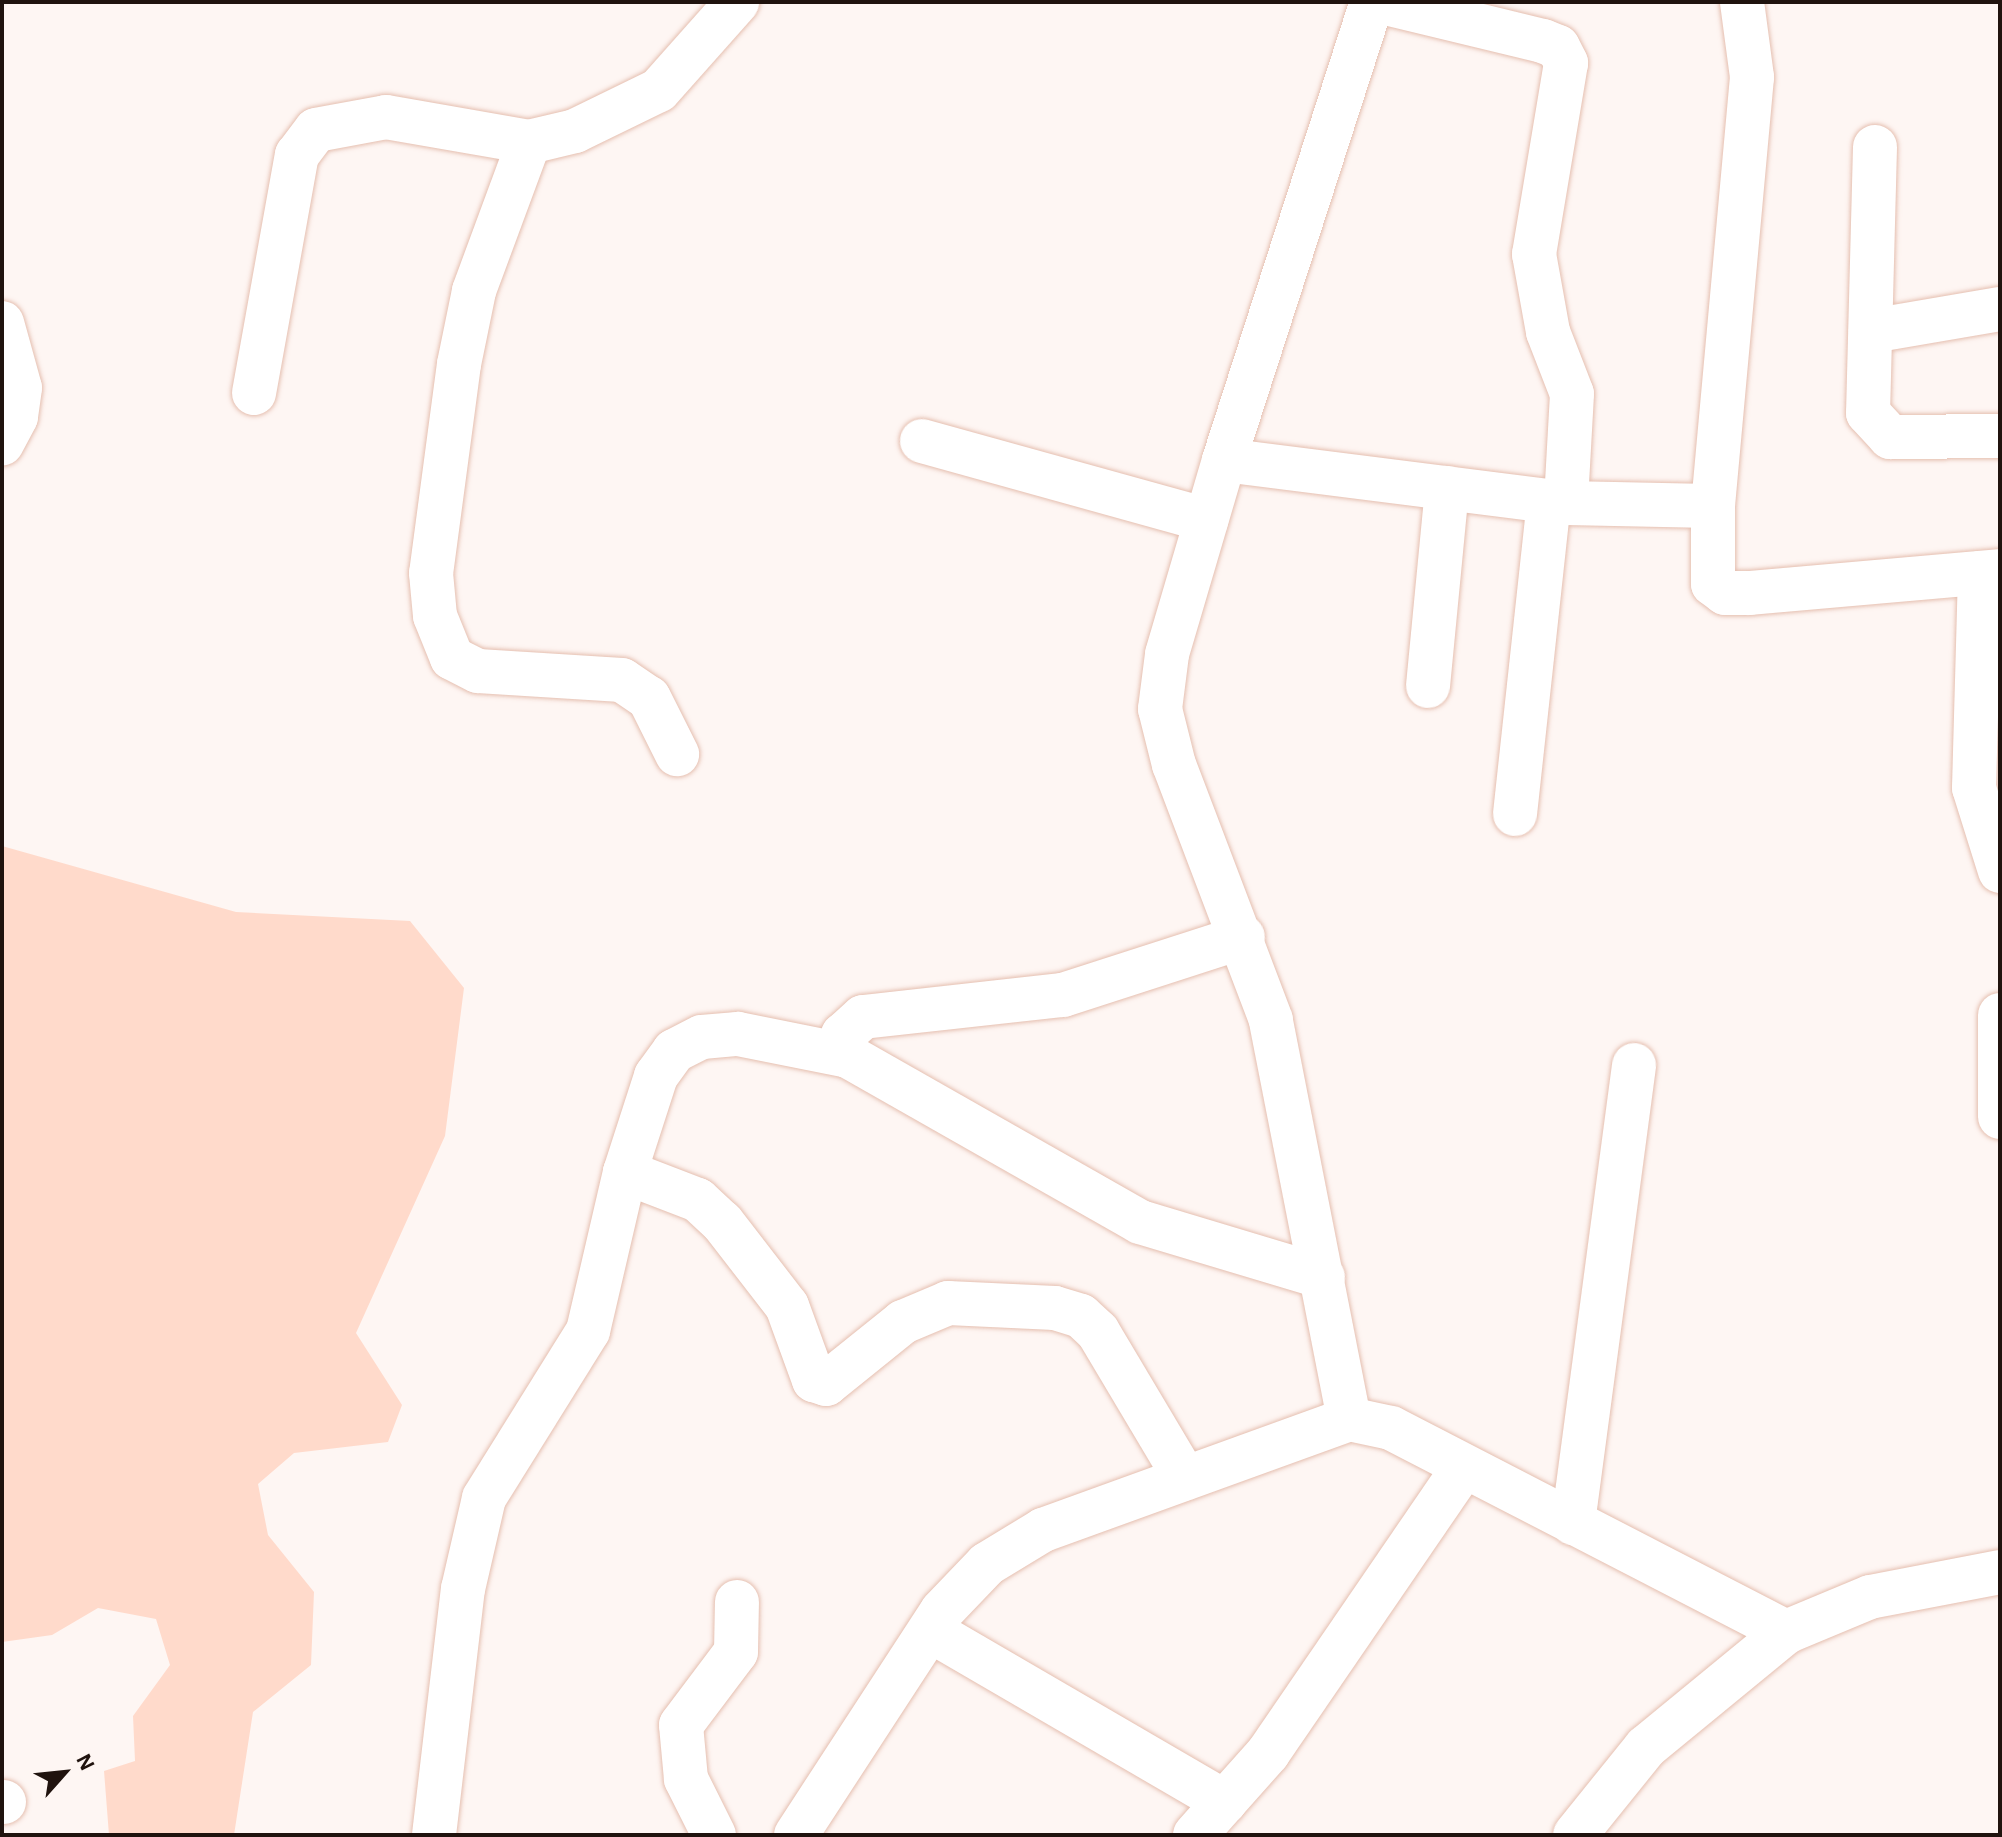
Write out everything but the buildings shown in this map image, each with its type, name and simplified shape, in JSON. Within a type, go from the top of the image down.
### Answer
[{"type":"street","points":[[254,393],[297,155],[316,130],[386,117],[529,142],[575,131],[659,90],[737,2]]},
{"type":"street","points":[[1349,1419],[1281,1065],[1243,937],[1174,765],[1160,709],[1167,654],[1206,520],[1372,2]]},
{"type":"street","points":[[1382,2],[1543,41],[1558,47],[1566,63],[1534,254],[1548,332],[1572,394],[1515,814]]},
{"type":"street","points":[[1742,2],[1752,77],[1713,506],[1709,566],[1713,584],[1725,593],[1990,572],[1974,788],[2000,871]]},
{"type":"street","points":[[529,142],[474,291],[459,364],[431,573],[435,616],[452,658],[478,671],[622,680],[649,698],[677,754]]},
{"type":"street","points":[[1875,147],[1871,331],[1865,399],[1877,427],[1905,439],[2000,436]]},
{"type":"street","points":[[1871,331],[2000,309]]},
{"type":"street","points":[[2,323],[20,388],[16,417],[2,443]]},
{"type":"street","points":[[922,441],[1206,520]]},
{"type":"street","points":[[1224,460],[1557,502],[1713,506]]},
{"type":"street","points":[[1428,686],[1447,488]]},
{"type":"street","points":[[848,1056],[843,1035],[863,1017],[1063,995],[1243,937]]},
{"type":"street","points":[[2000,1015],[2000,1117]]},
{"type":"street","points":[[434,1835],[471,1541],[490,1487],[588,1331],[625,1172],[656,1076],[688,1044],[738,1034],[848,1056],[1140,1222],[1323,1277]]},
{"type":"street","points":[[1573,1523],[1634,1065]]},
{"type":"street","points":[[625,1172],[698,1200],[722,1222],[787,1306],[814,1380],[826,1384],[903,1322],[948,1303],[1055,1308],[1081,1316],[1098,1332],[1185,1478]]},
{"type":"street","points":[[796,1835],[931,1631],[987,1564],[1021,1543],[1185,1478],[1349,1419],[1391,1428],[1463,1468],[1786,1632]]},
{"type":"street","points":[[1195,1835],[1268,1753],[1463,1468]]},
{"type":"street","points":[[1575,1835],[1646,1747],[1786,1632],[1870,1597],[2000,1572]]},
{"type":"street","points":[[714,1835],[686,1779],[681,1725],[736,1652],[737,1602]]},
{"type":"street","points":[[931,1631],[1225,1802]]},
{"type":"shaded area","points":[[2,846],[236,912],[410,921],[464,988],[445,1136],[356,1333],[402,1405],[388,1442],[294,1453],[258,1484],[268,1535],[314,1592],[311,1665],[253,1712],[234,1835],[109,1835],[104,1771],[135,1761],[133,1716],[170,1665],[156,1619],[98,1608],[52,1635],[2,1642]]}]
